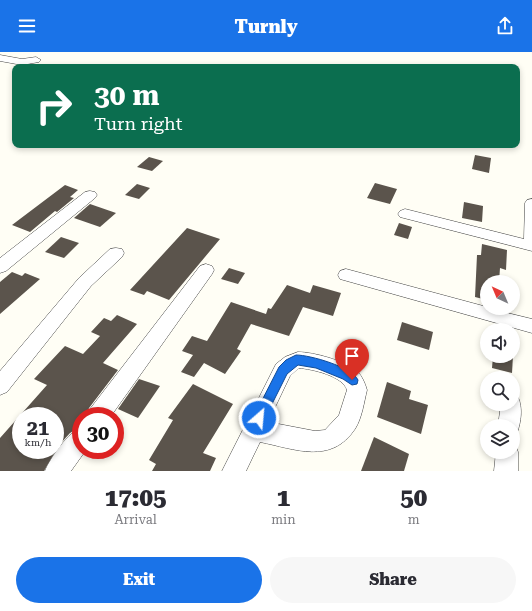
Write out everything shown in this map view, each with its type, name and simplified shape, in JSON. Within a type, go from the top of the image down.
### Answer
[{"type":"street","points":[[0,58],[22,62],[36,60]]},
{"type":"street","points":[[0,267],[90,195]]},
{"type":"street","points":[[405,214],[531,246],[532,203]]},
{"type":"street","points":[[0,386],[84,282],[116,253]]},
{"type":"street","points":[[105,407],[206,270]]},
{"type":"street","points":[[346,276],[532,326]]},
{"type":"street","points":[[234,471],[253,430],[283,370],[290,363],[296,360],[303,360],[317,364],[346,375],[356,385],[357,390],[348,421],[338,433],[328,440],[315,442],[253,430]]},
{"type":"street","points":[[57,471],[72,450]]},
{"type":"street","points":[[506,471],[507,459]]},
{"type":"building","points":[[475,155],[491,158],[489,173],[472,169]]},
{"type":"building","points":[[149,157],[163,161],[152,171],[137,167]]},
{"type":"building","points":[[375,183],[397,189],[390,204],[367,198]]},
{"type":"building","points":[[137,184],[150,188],[139,199],[125,195]]},
{"type":"building","points":[[65,185],[78,190],[70,197],[74,198],[57,212],[55,211],[30,232],[12,225]]},
{"type":"building","points":[[464,202],[483,206],[482,222],[462,218]]},
{"type":"building","points":[[90,204],[116,213],[100,227],[74,218]]},
{"type":"building","points":[[399,223],[412,227],[408,239],[394,235]]},
{"type":"building","points":[[187,228],[220,239],[169,300],[147,291],[144,295],[130,290]]},
{"type":"building","points":[[61,237],[79,243],[64,258],[45,252]]},
{"type":"building","points":[[482,244],[507,250],[506,270],[500,268],[500,275],[480,275],[480,298],[475,297],[477,255],[481,255]]},
{"type":"building","points":[[229,268],[245,273],[238,284],[221,279]]},
{"type":"building","points":[[12,272],[22,276],[25,273],[40,279],[0,314],[0,282]]},
{"type":"building","points":[[287,285],[310,293],[313,285],[341,293],[333,316],[303,307],[289,336],[251,324],[237,349],[241,351],[225,374],[204,363],[194,377],[181,372],[193,355],[182,351],[192,336],[207,341],[231,302],[266,314],[268,308],[271,309]]},
{"type":"building","points":[[117,315],[137,324],[103,363],[118,370],[90,407],[72,407],[72,432],[64,440],[64,407],[27,407],[47,385],[34,379],[65,346],[83,354],[100,336],[91,332],[104,318],[111,321]]},
{"type":"building","points":[[402,322],[433,332],[429,350],[397,340]]},
{"type":"building","points":[[492,363],[513,363],[512,371],[492,368]]},
{"type":"building","points":[[139,379],[160,386],[138,418],[124,412],[124,407],[119,407]]},
{"type":"building","points":[[387,382],[411,391],[409,399],[428,405],[421,434],[377,417]]},
{"type":"building","points":[[193,384],[233,404],[203,453],[216,458],[210,471],[152,471],[156,464],[149,460],[173,420],[168,418]]},
{"type":"building","points":[[12,424],[12,459],[51,459],[44,471],[0,471],[0,438]]},
{"type":"building","points":[[374,437],[409,454],[404,471],[361,471]]},
{"type":"route","points":[[259,418],[283,370],[290,363],[296,360],[303,360],[317,364],[346,375],[352,380]]}]
